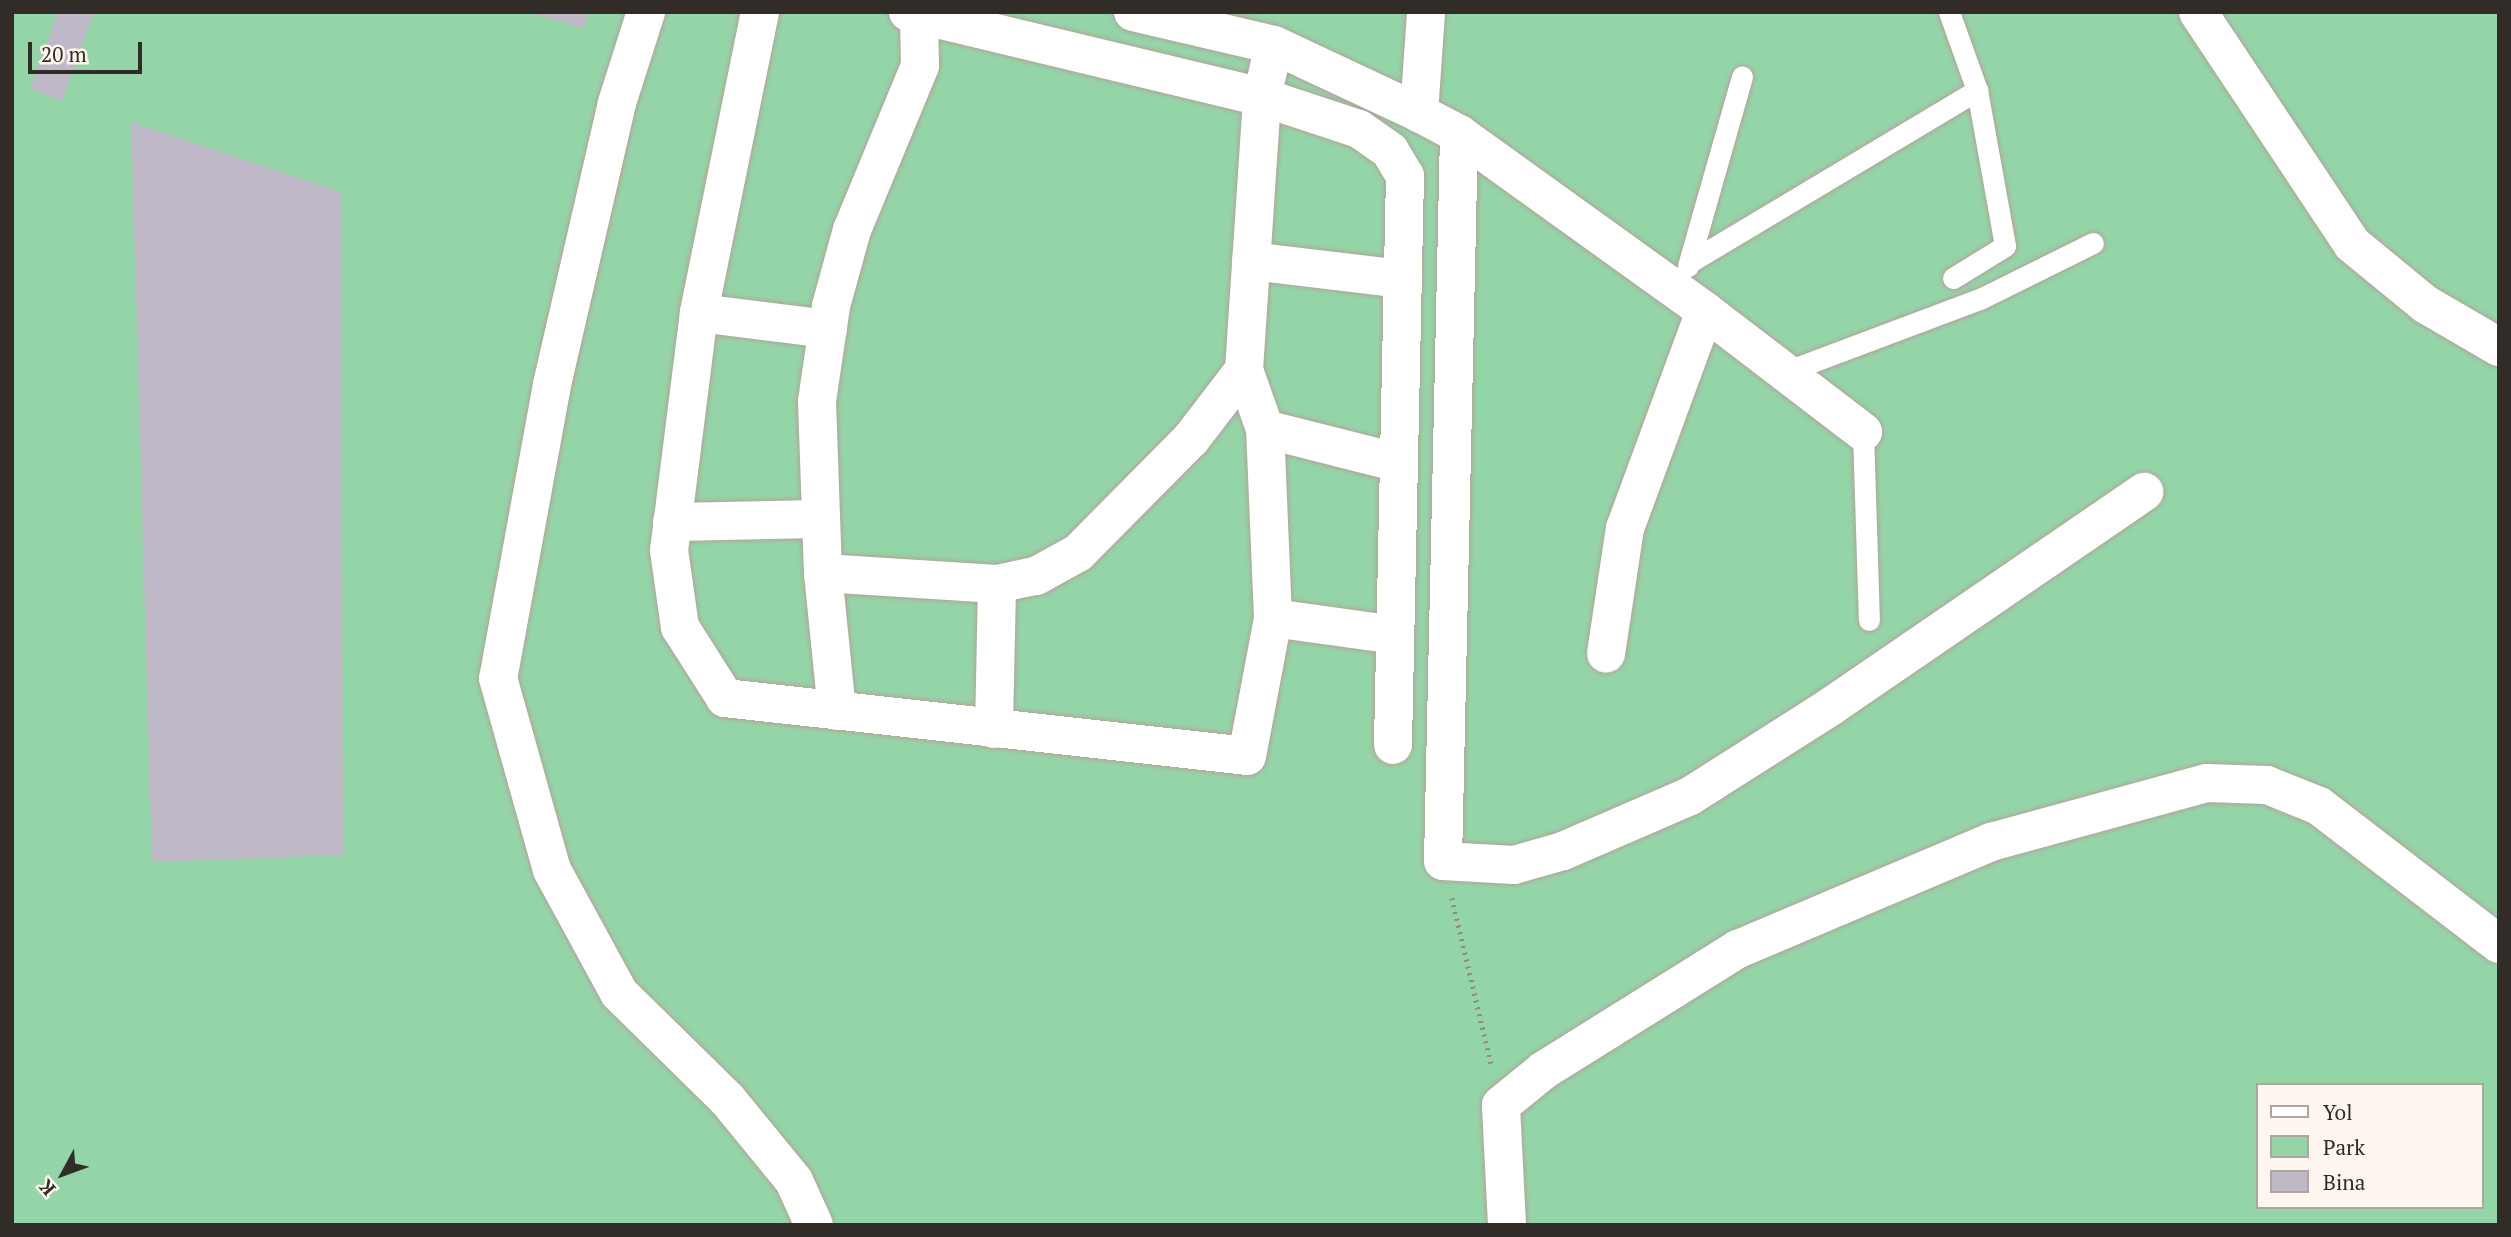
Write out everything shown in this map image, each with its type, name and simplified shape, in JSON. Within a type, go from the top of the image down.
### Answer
[{"type":"street","points":[[646,12],[617,103],[552,385],[498,678],[552,870],[619,993],[727,1099],[793,1181],[814,1225]]},
{"type":"street","points":[[760,12],[699,313],[669,550],[680,627],[725,698],[1247,756],[1273,618],[1265,429],[1244,370],[1262,97],[1274,45]]},
{"type":"street","points":[[1133,12],[1274,45],[1459,134],[1682,275],[1705,311],[1788,371],[1863,432]]},
{"type":"street","points":[[1419,113],[1426,12]]},
{"type":"street","points":[[2198,12],[2352,244],[2425,304],[2499,346]]},
{"type":"street","points":[[838,711],[823,573],[817,401],[828,329],[852,230],[920,66],[915,13],[1262,97],[1359,129],[1390,151],[1405,176],[1393,745]]},
{"type":"street","points":[[1459,134],[1443,862],[1514,865],[1563,851],[1690,796],[1830,707],[2144,492]]},
{"type":"street","points":[[1251,261],[1403,279]]},
{"type":"street","points":[[1606,654],[1625,528],[1705,311]]},
{"type":"street","points":[[699,313],[828,329]]},
{"type":"street","points":[[823,573],[997,584],[1036,576],[1079,553],[1191,439],[1244,370]]},
{"type":"street","points":[[1265,429],[1399,463]]},
{"type":"street","points":[[672,522],[820,519]]},
{"type":"street","points":[[994,729],[997,584]]},
{"type":"street","points":[[1273,618],[1395,635]]},
{"type":"street","points":[[1507,1225],[1501,1105],[1544,1070],[1738,949],[1991,842],[2206,783],[2267,785],[2319,806],[2499,944]]},
{"type":"lane","points":[[1949,12],[1977,90],[2005,246],[1953,278]]},
{"type":"lane","points":[[1682,275],[1742,76]]},
{"type":"lane","points":[[1682,275],[1977,90]]},
{"type":"lane","points":[[1788,371],[1980,299],[2093,243]]},
{"type":"lane","points":[[1863,432],[1869,620]]},
{"type":"path","points":[[1443,862],[1501,1105]]},
{"type":"green space","points":[[12,12],[2499,12],[2499,1225],[12,1225]]},
{"type":"building","points":[[58,12],[94,12],[62,101],[30,89]]},
{"type":"building","points":[[529,12],[588,12],[583,29]]},
{"type":"building","points":[[131,122],[341,192],[343,855],[152,862]]}]
